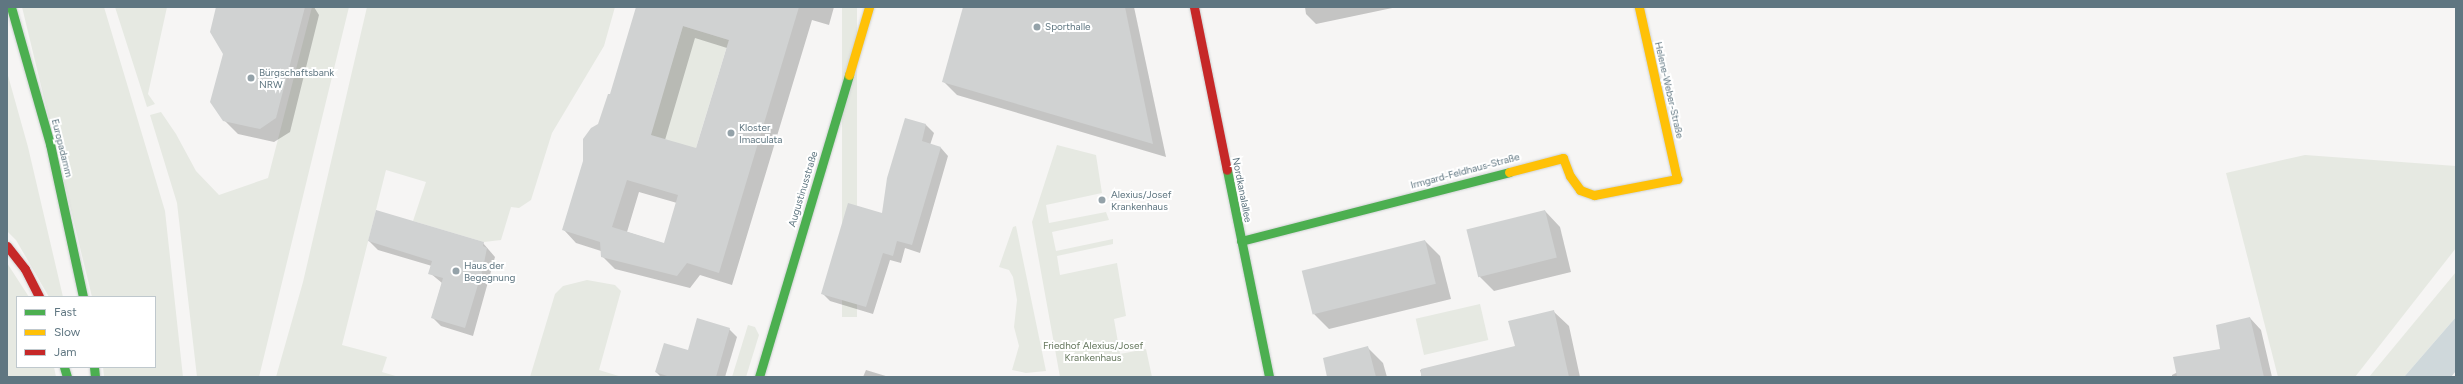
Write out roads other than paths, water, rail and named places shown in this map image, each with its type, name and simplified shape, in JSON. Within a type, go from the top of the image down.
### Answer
[{"type":"street","name":"Europadamm","points":[[11,7],[50,144],[83,296]]},
{"type":"street","name":"Augustinusstraße","points":[[759,377],[869,7]]},
{"type":"street","name":"Nordkanalallee","points":[[1194,7],[1269,377]]},
{"type":"street","name":"Helene-Weber-Straße","points":[[1639,7],[1677,179]]},
{"type":"street","name":"Irmgard-Feldhaus-Straße","points":[[1241,241],[1563,158],[1570,176],[1580,190],[1594,195],[1677,179]]},
{"type":"street","points":[[7,246],[25,270],[38,296]]},
{"type":"place","name":"Sporthalle","points":[[1037,27]]},
{"type":"place","name":"Bürgschaftsbank NRW","points":[[251,78]]},
{"type":"place","name":"Kloster Imaculata","points":[[731,133]]},
{"type":"place","name":"Alexius/Josef Krankenhaus","points":[[1102,200]]},
{"type":"place","name":"Haus der Begegnung","points":[[456,271]]},
{"type":"park label","name":"Friedhof Alexius/Josef Krankenhaus","points":[[1093,350]]}]
